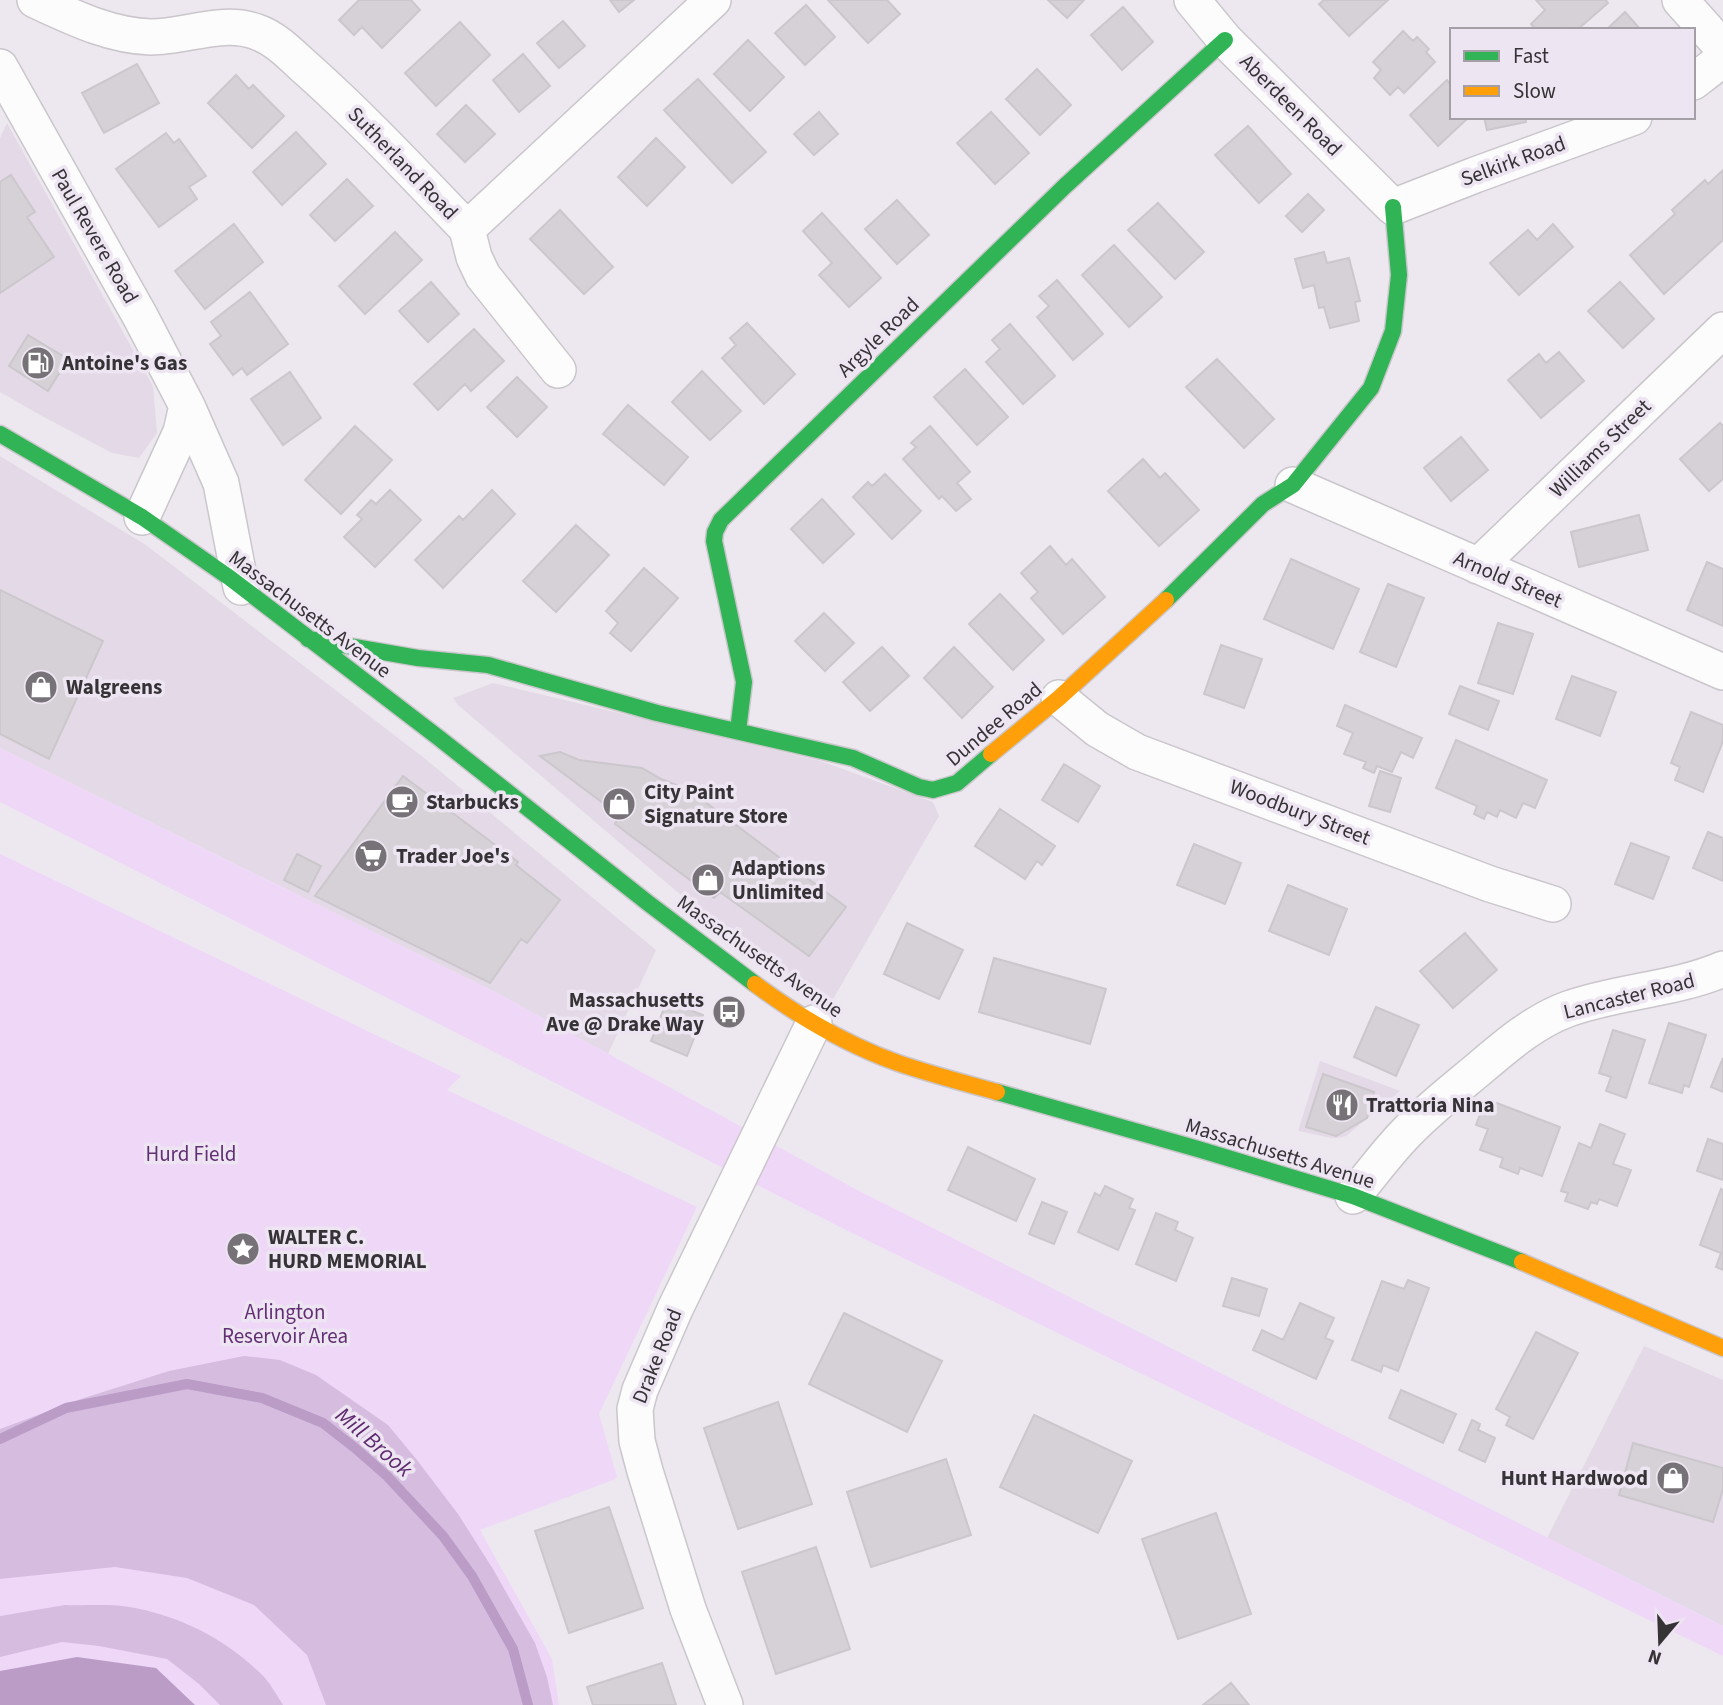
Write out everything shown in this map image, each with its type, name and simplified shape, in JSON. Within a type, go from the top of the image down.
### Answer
[{"type":"street","name":"Sutherland Road","points":[[35,0],[94,26],[134,36],[154,37],[218,28],[236,14],[257,31],[274,40],[349,106],[467,229],[713,0]]},
{"type":"street","name":"Aberdeen Road","points":[[1192,0],[1225,40],[1393,207]]},
{"type":"street","points":[[1680,0],[1723,48]]},
{"type":"street","name":"Argyle Road","points":[[738,731],[744,682],[714,541],[721,520],[1059,192],[1225,40]]},
{"type":"street","points":[[1695,80],[1723,59]]},
{"type":"street","name":"Paul Revere Road","points":[[0,67],[187,405],[221,483],[241,587]]},
{"type":"street","name":"Selkirk Road","points":[[1393,207],[1475,174],[1628,119]]},
{"type":"street","name":"Dundee Road","points":[[308,639],[418,658],[488,665],[657,713],[853,758],[933,790],[950,786],[967,776],[1059,698],[1177,590],[1263,504],[1293,485],[1371,388],[1393,331],[1399,275],[1393,207]]},
{"type":"street","points":[[467,229],[474,257],[483,276],[558,370]]},
{"type":"street","name":"Williams Street","points":[[1478,566],[1723,330]]},
{"type":"street","points":[[142,517],[181,432],[187,405]]},
{"type":"street","name":"Massachusetts Avenue","points":[[0,434],[142,517],[241,587],[769,994],[847,1041],[896,1062],[947,1078],[1353,1196],[1521,1261],[1723,1348]]},
{"type":"street","name":"Arnold Street","points":[[1293,485],[1723,672]]},
{"type":"street","name":"Woodbury Street","points":[[1059,698],[1097,729],[1137,752],[1490,884],[1553,904]]},
{"type":"street","name":"Lancaster Road","points":[[1353,1196],[1408,1130],[1505,1046],[1535,1026],[1568,1009],[1604,998],[1698,978],[1723,969]]},
{"type":"street","name":"Drake Road","points":[[725,1705],[688,1609],[645,1471],[637,1441],[635,1409],[640,1390],[671,1319],[814,1023]]},
{"type":"shaded area","points":[[7,123],[153,386],[157,433],[139,458],[112,453],[0,392],[0,138]]},
{"type":"shaded area","points":[[0,456],[146,545],[423,757],[656,950],[608,1054],[497,993],[0,748]]},
{"type":"shaded area","points":[[493,683],[821,761],[933,802],[939,816],[832,1001],[809,989],[709,919],[453,698]]},
{"type":"shaded area","name":"Trattoria Nina","points":[[1320,1061],[1400,1091],[1346,1136],[1331,1138],[1298,1131]]},
{"type":"shaded area","points":[[1644,1346],[1723,1380],[1723,1626],[1547,1538]]},
{"type":"shaded area","points":[[244,1356],[280,1360],[316,1375],[388,1425],[458,1514],[493,1569],[535,1643],[553,1705],[326,1705],[307,1655],[254,1605],[187,1578],[115,1567],[0,1579],[0,1429],[169,1371]]},
{"type":"shaded area","points":[[65,1605],[126,1606],[189,1625],[237,1653],[268,1681],[283,1705],[220,1705],[167,1659],[99,1646],[62,1642],[0,1657],[0,1616]]},
{"type":"shaded area","points":[[77,1657],[156,1668],[195,1705],[0,1705],[0,1671]]},
{"type":"green space","points":[[0,748],[497,993],[859,1191],[1723,1626],[1723,1656],[852,1233],[0,802]]},
{"type":"green space","name":"Arlington Reservoir Area","points":[[0,854],[461,1076],[447,1090],[697,1207],[599,1414],[617,1477],[480,1530],[552,1659],[559,1705],[0,1705]]},
{"type":"building","points":[[359,0],[411,0],[420,10],[382,48],[362,27],[354,35],[339,20]]},
{"type":"building","points":[[610,0],[634,0],[619,12]]},
{"type":"building","points":[[828,0],[887,0],[900,14],[868,43]]},
{"type":"building","points":[[1048,0],[1084,0],[1067,18]]},
{"type":"building","points":[[1324,0],[1388,0],[1349,36],[1319,4]]},
{"type":"building","points":[[1536,0],[1606,0],[1608,3],[1579,28],[1534,28],[1531,24],[1545,10]]},
{"type":"building","points":[[806,5],[835,37],[805,65],[775,33]]},
{"type":"building","points":[[1123,7],[1153,42],[1122,70],[1091,35]]},
{"type":"building","points":[[1625,12],[1639,28],[1608,28]]},
{"type":"building","points":[[563,21],[585,46],[559,68],[537,43]]},
{"type":"building","points":[[460,22],[490,55],[436,106],[405,73]]},
{"type":"building","points":[[1403,31],[1413,41],[1417,37],[1429,49],[1426,52],[1435,62],[1404,93],[1398,87],[1390,95],[1374,78],[1381,70],[1373,62]]},
{"type":"building","points":[[748,40],[784,77],[750,111],[714,74]]},
{"type":"building","points":[[523,54],[550,86],[519,112],[493,80]]},
{"type":"building","points":[[137,64],[159,103],[104,133],[82,93]]},
{"type":"building","points":[[1037,69],[1071,105],[1040,135],[1006,99]]},
{"type":"building","points":[[236,75],[249,89],[253,85],[284,116],[252,148],[208,103]]},
{"type":"building","points":[[698,79],[766,152],[732,183],[664,110]]},
{"type":"building","points":[[1447,80],[1450,84],[1450,119],[1467,119],[1438,146],[1410,115]]},
{"type":"building","points":[[466,105],[495,134],[465,162],[437,134]]},
{"type":"building","points":[[819,112],[838,134],[814,155],[794,134]]},
{"type":"building","points":[[991,112],[1029,153],[995,184],[957,143]]},
{"type":"building","points":[[1484,119],[1525,119],[1526,122],[1487,130]]},
{"type":"building","points":[[1248,126],[1291,174],[1259,203],[1215,155]]},
{"type":"building","points":[[296,132],[326,164],[282,205],[253,172]]},
{"type":"building","points":[[166,133],[174,143],[179,139],[206,176],[189,187],[197,199],[159,227],[116,169]]},
{"type":"building","points":[[656,138],[685,167],[647,206],[618,177]]},
{"type":"building","points":[[1723,170],[1723,240],[1664,294],[1630,255],[1675,214],[1672,210],[1705,180],[1708,184]]},
{"type":"building","points":[[11,175],[35,212],[27,217],[54,257],[0,293],[0,182]]},
{"type":"building","points":[[347,179],[373,206],[335,241],[310,215]]},
{"type":"building","points":[[1308,194],[1324,210],[1302,232],[1286,216]]},
{"type":"building","points":[[897,200],[929,235],[897,264],[865,229]]},
{"type":"building","points":[[1158,203],[1204,252],[1175,279],[1128,230]]},
{"type":"building","points":[[560,210],[613,267],[584,294],[530,239]]},
{"type":"building","points":[[822,213],[881,278],[849,307],[819,275],[832,263],[803,231]]},
{"type":"building","points":[[234,224],[263,262],[205,309],[175,271]]},
{"type":"building","points":[[1553,224],[1573,247],[1519,295],[1490,263],[1528,230],[1537,240]]},
{"type":"building","points":[[395,232],[422,260],[365,314],[339,286]]},
{"type":"building","points":[[1114,245],[1162,297],[1129,327],[1082,275]]},
{"type":"building","points":[[1324,252],[1327,263],[1349,258],[1360,301],[1355,302],[1359,321],[1330,328],[1324,307],[1319,308],[1314,285],[1303,288],[1295,259]]},
{"type":"building","points":[[1057,280],[1103,334],[1073,360],[1037,317],[1049,306],[1039,296]]},
{"type":"building","points":[[431,282],[459,314],[428,342],[399,311]]},
{"type":"building","points":[[1620,282],[1654,319],[1623,348],[1588,311]]},
{"type":"building","points":[[250,292],[288,344],[247,375],[242,368],[233,375],[210,344],[221,336],[211,322]]},
{"type":"building","points":[[747,323],[795,374],[764,404],[722,358],[736,345],[730,338]]},
{"type":"building","points":[[1010,324],[1055,376],[1023,404],[986,362],[1000,349],[992,340]]},
{"type":"building","points":[[474,329],[504,361],[471,391],[465,384],[438,410],[414,384]]},
{"type":"building","name":"Antoine's Gas","points":[[28,335],[68,359],[48,391],[9,366]]},
{"type":"building","points":[[1559,352],[1584,381],[1541,418],[1508,380],[1539,354],[1546,363]]},
{"type":"building","points":[[1217,359],[1274,419],[1244,448],[1186,387]]},
{"type":"building","points":[[965,369],[1008,417],[977,445],[934,397]]},
{"type":"building","points":[[702,371],[741,411],[710,440],[672,402]]},
{"type":"building","points":[[290,372],[321,418],[283,445],[251,399]]},
{"type":"building","points":[[517,377],[547,407],[517,437],[487,407]]},
{"type":"building","points":[[628,405],[688,457],[664,485],[603,434]]},
{"type":"building","points":[[1720,423],[1723,426],[1723,479],[1709,491],[1680,459]]},
{"type":"building","points":[[355,426],[392,460],[341,514],[305,480]]},
{"type":"building","points":[[930,426],[970,472],[957,483],[971,499],[956,511],[942,496],[939,499],[903,459],[916,447],[911,443]]},
{"type":"building","points":[[1461,437],[1488,470],[1451,501],[1424,468]]},
{"type":"building","points":[[1143,459],[1160,478],[1165,473],[1199,510],[1159,546],[1108,491]]},
{"type":"building","points":[[885,474],[921,511],[892,539],[853,497],[868,482],[872,486]]},
{"type":"building","points":[[390,490],[421,520],[375,567],[344,537],[362,519],[357,515],[371,500],[376,504]]},
{"type":"building","points":[[492,490],[515,514],[443,588],[415,560],[459,516],[463,520]]},
{"type":"building","points":[[822,499],[854,534],[823,563],[791,529]]},
{"type":"building","points":[[1639,515],[1648,550],[1579,567],[1571,532]]},
{"type":"building","points":[[576,525],[609,555],[556,612],[523,581]]},
{"type":"building","points":[[1050,546],[1066,565],[1072,559],[1105,597],[1063,634],[1031,598],[1038,592],[1021,573]]},
{"type":"building","points":[[1291,559],[1359,589],[1333,649],[1264,619]]},
{"type":"building","points":[[1707,562],[1723,569],[1723,626],[1687,610]]},
{"type":"building","points":[[644,568],[678,598],[631,651],[610,633],[618,623],[606,611]]},
{"type":"building","points":[[1388,584],[1424,598],[1396,667],[1360,652]]},
{"type":"building","name":"Walgreens","points":[[0,590],[103,641],[49,759],[0,734]]},
{"type":"building","points":[[1000,594],[1044,640],[1013,670],[969,624]]},
{"type":"building","points":[[824,613],[854,643],[825,671],[795,641]]},
{"type":"building","points":[[1498,623],[1533,634],[1513,694],[1478,683]]},
{"type":"building","points":[[1221,645],[1262,659],[1244,708],[1204,694]]},
{"type":"building","points":[[882,647],[909,676],[870,711],[843,682]]},
{"type":"building","points":[[954,647],[993,687],[962,718],[924,678]]},
{"type":"building","points":[[1572,676],[1616,692],[1600,736],[1556,719]]},
{"type":"building","points":[[1460,686],[1499,701],[1488,730],[1449,714]]},
{"type":"building","points":[[1345,705],[1422,738],[1413,758],[1401,752],[1392,772],[1377,766],[1374,773],[1363,768],[1366,762],[1344,754],[1353,733],[1337,726]]},
{"type":"building","points":[[1691,712],[1723,725],[1723,741],[1703,792],[1675,780],[1680,767],[1671,763]]},
{"type":"building","points":[[1456,740],[1547,780],[1535,808],[1523,803],[1516,818],[1500,810],[1497,817],[1487,812],[1484,819],[1474,814],[1477,806],[1436,788]]},
{"type":"building","points":[[560,752],[579,760],[642,768],[689,790],[846,907],[809,956],[720,892],[714,898],[615,824],[619,815],[540,756]]},
{"type":"building","points":[[1064,764],[1100,786],[1078,822],[1042,800]]},
{"type":"building","points":[[1380,771],[1401,778],[1390,812],[1369,806]]},
{"type":"building","points":[[403,776],[518,862],[516,865],[560,900],[527,943],[521,939],[490,983],[315,896]]},
{"type":"building","points":[[1000,809],[1055,846],[1042,865],[1037,861],[1025,879],[975,846]]},
{"type":"building","points":[[1708,832],[1723,838],[1723,881],[1693,868]]},
{"type":"building","points":[[1631,843],[1669,857],[1653,899],[1615,884]]},
{"type":"building","points":[[1194,844],[1241,863],[1225,904],[1177,885]]},
{"type":"building","points":[[297,854],[321,866],[308,892],[284,880]]},
{"type":"building","points":[[1288,885],[1347,909],[1329,955],[1269,931]]},
{"type":"building","points":[[907,923],[963,950],[939,999],[884,974]]},
{"type":"building","points":[[1465,933],[1497,970],[1453,1008],[1420,971]]},
{"type":"building","points":[[994,958],[1106,989],[1090,1044],[979,1012]]},
{"type":"building","points":[[667,1001],[703,1015],[687,1056],[651,1041]]},
{"type":"building","points":[[1376,1007],[1419,1025],[1396,1076],[1354,1057]]},
{"type":"building","points":[[1669,1023],[1706,1035],[1689,1087],[1684,1085],[1682,1093],[1649,1083]]},
{"type":"building","points":[[1613,1030],[1645,1040],[1626,1098],[1606,1091],[1611,1077],[1599,1073]]},
{"type":"building","points":[[1723,1058],[1723,1092],[1711,1087]]},
{"type":"building","name":"Trattoria Nina","points":[[1323,1074],[1374,1092],[1367,1118],[1336,1136],[1306,1127]]},
{"type":"building","points":[[1486,1099],[1560,1127],[1542,1176],[1520,1168],[1518,1174],[1500,1167],[1503,1158],[1480,1150],[1488,1129],[1476,1125]]},
{"type":"building","points":[[1600,1124],[1625,1134],[1613,1164],[1631,1170],[1617,1206],[1599,1199],[1597,1204],[1591,1202],[1588,1209],[1565,1201],[1568,1193],[1561,1191],[1579,1143],[1591,1148]]},
{"type":"building","points":[[1708,1139],[1723,1144],[1723,1180],[1697,1171]]},
{"type":"building","points":[[968,1147],[1035,1179],[1016,1221],[948,1190]]},
{"type":"building","points":[[1105,1186],[1133,1199],[1129,1208],[1135,1210],[1118,1250],[1078,1232],[1095,1193],[1100,1196]]},
{"type":"building","points":[[1721,1189],[1723,1270],[1716,1267],[1721,1253],[1700,1245]]},
{"type":"building","points":[[1042,1202],[1067,1212],[1054,1244],[1029,1234]]},
{"type":"building","points":[[1156,1213],[1178,1222],[1175,1230],[1193,1238],[1176,1281],[1136,1264]]},
{"type":"building","points":[[1232,1278],[1267,1289],[1259,1316],[1223,1306]]},
{"type":"building","points":[[1408,1280],[1429,1288],[1398,1371],[1383,1365],[1381,1372],[1352,1360],[1382,1281],[1404,1289]]},
{"type":"building","points":[[1300,1303],[1334,1318],[1325,1338],[1333,1341],[1316,1379],[1253,1350],[1262,1330],[1283,1340]]},
{"type":"building","points":[[283,1306],[291,1311],[285,1322],[276,1318]]},
{"type":"building","points":[[844,1313],[942,1361],[907,1432],[809,1384]]},
{"type":"building","points":[[1536,1332],[1578,1353],[1533,1439],[1506,1425],[1510,1417],[1496,1409]]},
{"type":"building","points":[[1401,1390],[1456,1414],[1443,1443],[1389,1418]]},
{"type":"building","points":[[778,1402],[812,1504],[738,1529],[704,1428]]},
{"type":"building","points":[[1034,1415],[1132,1461],[1098,1533],[1000,1487]]},
{"type":"building","points":[[1472,1420],[1480,1424],[1478,1430],[1495,1438],[1485,1462],[1459,1450]]},
{"type":"building","name":"Hunt Hardwood","points":[[1633,1443],[1723,1468],[1723,1489],[1713,1522],[1619,1495]]},
{"type":"building","points":[[946,1459],[971,1535],[871,1567],[847,1492]]},
{"type":"building","points":[[609,1507],[643,1608],[569,1633],[535,1531]]},
{"type":"building","points":[[1216,1513],[1251,1614],[1178,1639],[1142,1539]]},
{"type":"building","points":[[816,1547],[850,1649],[776,1674],[742,1572]]},
{"type":"building","points":[[662,1663],[676,1705],[593,1705],[587,1687]]},
{"type":"building","points":[[1231,1683],[1249,1705],[1203,1705]]},
{"type":"waterway","name":"Mill Brook","points":[[0,1439],[66,1408],[187,1384],[262,1398],[323,1423],[387,1476],[443,1536],[472,1576],[513,1649],[528,1705]]},
{"type":"traffic: fast","points":[[738,731],[744,682],[714,541],[721,520],[1065,186],[1225,40]]},
{"type":"traffic: fast","points":[[1166,600],[1263,504],[1293,485],[1371,388],[1393,331],[1399,275],[1393,207]]},
{"type":"traffic: fast","points":[[0,434],[142,517],[230,578],[755,984]]},
{"type":"traffic: fast","points":[[308,639],[418,658],[488,665],[657,713],[853,758],[919,787],[933,790],[957,783],[991,754]]},
{"type":"traffic: fast","points":[[997,1092],[1353,1196],[1522,1262]]},
{"type":"traffic: slow","points":[[991,754],[1059,698],[1166,600]]},
{"type":"traffic: slow","points":[[755,984],[806,1018],[860,1048],[910,1067],[997,1092]]},
{"type":"traffic: slow","points":[[1522,1262],[1723,1348]]},
{"type":"place","name":"Antoine's Gas","points":[[38,363]]},
{"type":"place","name":"Walgreens","points":[[41,687]]},
{"type":"place","name":"Starbucks","points":[[402,802]]},
{"type":"place","name":"City Paint Signature Store","points":[[619,804]]},
{"type":"place","name":"Trader Joe's","points":[[371,856]]},
{"type":"place","name":"Adaptions Unlimited","points":[[708,880]]},
{"type":"place","name":"Massachusetts Ave @ Drake Way","points":[[729,1012]]},
{"type":"place","name":"Trattoria Nina","points":[[1342,1105]]},
{"type":"place","name":"WALTER C. HURD MEMORIAL","points":[[243,1249]]},
{"type":"place","name":"Hunt Hardwood","points":[[1673,1478]]},
{"type":"park label","name":"Hurd Field","points":[[191,1154]]}]
